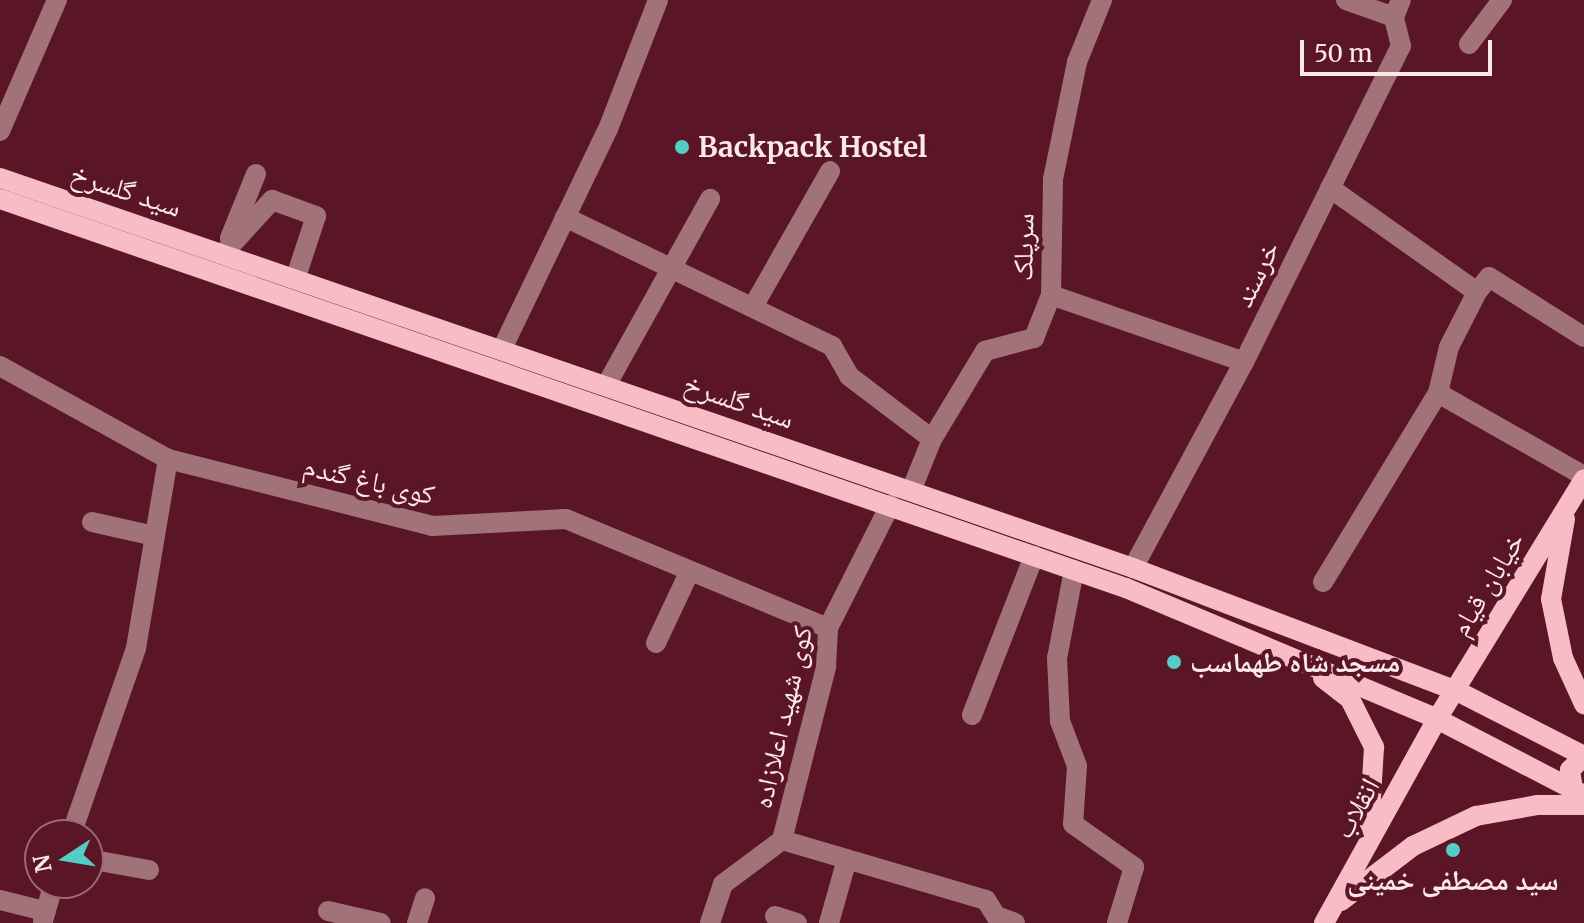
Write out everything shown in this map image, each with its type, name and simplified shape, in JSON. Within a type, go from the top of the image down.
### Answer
[{"type":"main road","name":"سید گلسرخ","points":[[0,178],[607,384],[1133,568],[1455,690],[1584,756]]},
{"type":"main road","name":"سید گلسرخ","points":[[0,199],[1074,570],[1305,662],[1437,719],[1580,797]]},
{"type":"main road","points":[[215,273],[224,253]]},
{"type":"main road","points":[[289,298],[296,277]]},
{"type":"main road","name":"خیابان قیام","points":[[1437,719],[1584,478]]},
{"type":"main road","points":[[1567,507],[1551,599],[1563,658],[1584,704]]},
{"type":"main road","points":[[1305,662],[1350,699],[1374,747],[1367,846]]},
{"type":"main road","name":"انقلاب","points":[[1329,914],[1437,719]]},
{"type":"main road","points":[[1329,914],[1413,846],[1476,816],[1580,797],[1570,770],[1584,756]]},
{"type":"street","points":[[0,131],[57,0]]},
{"type":"street","points":[[502,349],[608,129],[658,0]]},
{"type":"street","name":"سرپلک","points":[[911,491],[932,439],[985,351],[1034,338],[1051,295],[1053,179],[1077,62],[1102,0]]},
{"type":"street","points":[[1346,0],[1398,8]]},
{"type":"street","points":[[1469,44],[1502,0]]},
{"type":"street","name":"خرسند","points":[[1133,568],[1244,362],[1401,46],[1398,8]]},
{"type":"street","points":[[754,305],[830,171]]},
{"type":"street","points":[[224,253],[256,174]]},
{"type":"street","points":[[1330,188],[1477,292]]},
{"type":"street","points":[[607,384],[710,199]]},
{"type":"street","points":[[224,253],[272,200],[316,216],[296,277]]},
{"type":"street","points":[[565,217],[754,305],[832,346],[849,376],[932,439]]},
{"type":"street","points":[[1323,582],[1438,393],[1449,347],[1477,292],[1489,277],[1584,337]]},
{"type":"street","points":[[1051,295],[1244,362]]},
{"type":"street","name":"کوی باغ گندم","points":[[0,366],[168,459],[432,526],[566,519],[689,573],[828,628]]},
{"type":"street","points":[[1438,393],[1584,478]]},
{"type":"street","points":[[77,819],[136,648],[168,459]]},
{"type":"street","name":"کوی شهید اعلازاده","points":[[710,923],[723,884],[782,840],[826,667],[828,628],[890,505]]},
{"type":"street","points":[[92,522],[154,536]]},
{"type":"street","points":[[972,715],[1034,556]]},
{"type":"street","points":[[1074,570],[1057,658],[1060,721],[1077,766],[1073,824],[1134,867],[1117,923]]},
{"type":"street","points":[[656,643],[689,573]]},
{"type":"street","points":[[782,840],[986,900],[996,916],[1015,923]]},
{"type":"street","points":[[829,923],[847,859]]},
{"type":"street","points":[[104,862],[149,870]]},
{"type":"street","points":[[417,923],[425,898]]},
{"type":"street","points":[[0,900],[43,917]]},
{"type":"street","points":[[328,911],[381,923]]},
{"type":"street","points":[[775,916],[797,923]]},
{"type":"place","name":"Backpack Hostel","points":[[682,147]]},
{"type":"place","name":"مسجد شاه طهماسب","points":[[1174,662]]},
{"type":"place","name":"سید مصطفی خمینی","points":[[1453,850]]}]
